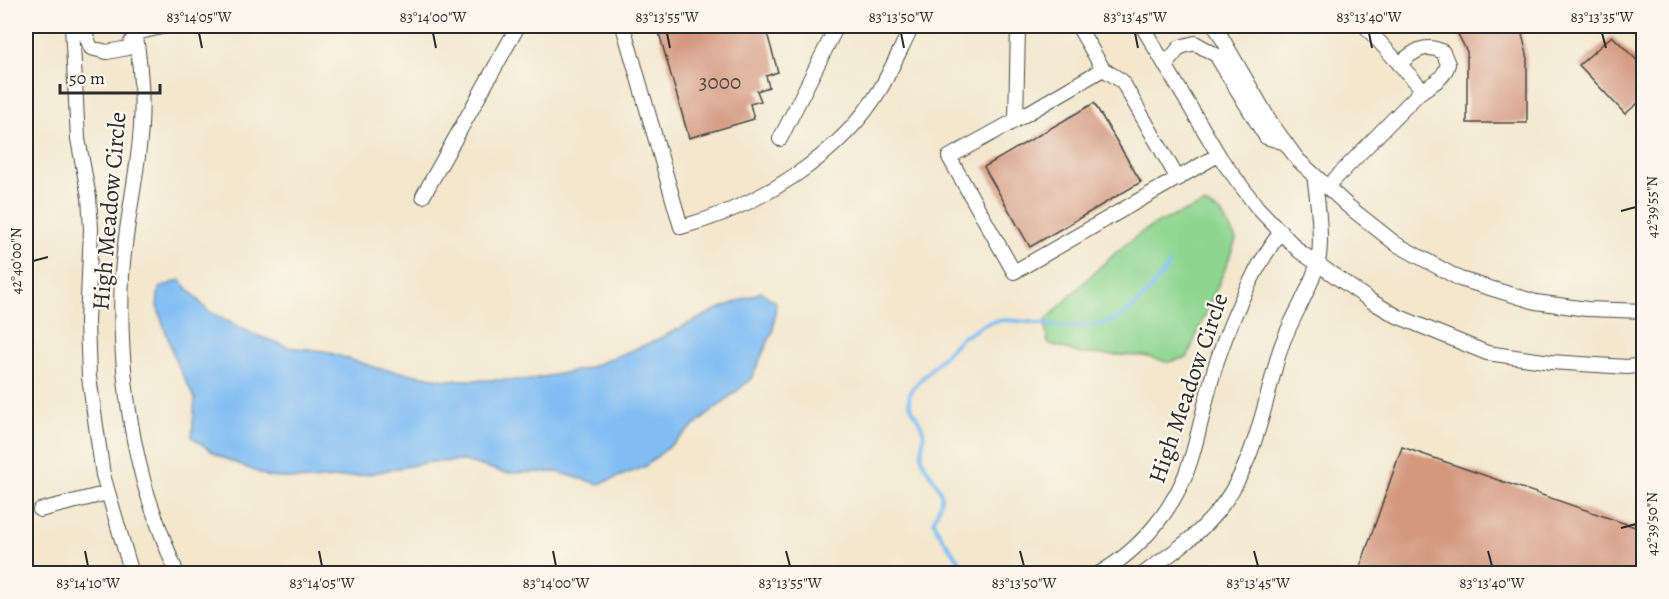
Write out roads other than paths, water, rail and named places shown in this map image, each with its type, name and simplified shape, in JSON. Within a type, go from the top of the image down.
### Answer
[{"type":"street","name":"High Meadow Circle","points":[[72,26],[78,139],[86,178],[91,229],[87,322],[88,377],[108,493],[132,573]]},
{"type":"street","points":[[82,26],[91,48],[107,52],[128,48],[135,29],[165,26]]},
{"type":"street","points":[[423,196],[518,26]]},
{"type":"street","points":[[623,26],[681,227],[711,219],[751,201],[788,180],[827,150],[849,128],[880,89],[912,26]]},
{"type":"street","points":[[780,139],[837,26]]},
{"type":"street","points":[[1016,120],[1018,26]]},
{"type":"street","points":[[1078,26],[1102,69],[1122,81],[1178,179]]},
{"type":"street","points":[[1142,26],[1218,155],[1257,207],[1299,251],[1371,301],[1397,316],[1487,353],[1551,362],[1627,367],[1644,365]]},
{"type":"street","points":[[1215,26],[1254,94],[1298,160],[1396,244],[1460,279],[1536,302],[1587,309],[1644,311]]},
{"type":"street","points":[[1365,26],[1423,90]]},
{"type":"street","name":"High Meadow Circle","points":[[135,29],[140,63],[141,124],[122,273],[124,367],[138,458],[145,486],[177,573]]},
{"type":"street","points":[[1166,64],[1180,47],[1195,44],[1216,55],[1266,137],[1286,143]]},
{"type":"street","points":[[1327,187],[1423,90],[1434,85],[1444,76],[1448,64],[1443,52],[1428,46],[1420,48],[1399,64]]},
{"type":"street","points":[[1102,69],[949,157],[1014,272],[1218,155]]},
{"type":"street","points":[[1143,573],[1201,529],[1225,501],[1239,480],[1255,443],[1280,352],[1318,264],[1319,208],[1314,175]]},
{"type":"street","name":"High Meadow Circle","points":[[1098,573],[1117,562],[1144,537],[1179,490],[1191,461],[1210,385],[1227,333],[1252,275],[1281,231]]},
{"type":"street","points":[[40,510],[108,493]]},
{"type":"water","points":[[180,280],[208,311],[253,334],[289,347],[324,351],[377,368],[446,380],[528,380],[585,369],[652,342],[716,310],[761,292],[776,302],[773,331],[751,379],[644,467],[599,484],[557,472],[505,473],[465,461],[430,462],[358,476],[311,480],[269,477],[217,455],[192,437],[195,399],[176,362],[157,306],[159,288]]},
{"type":"waterway","points":[[966,574],[934,521],[941,495],[938,485],[922,458],[923,431],[910,406],[909,395],[912,389],[962,337],[986,324],[1007,320],[1076,326],[1110,321],[1125,314],[1139,301],[1169,265]]}]
